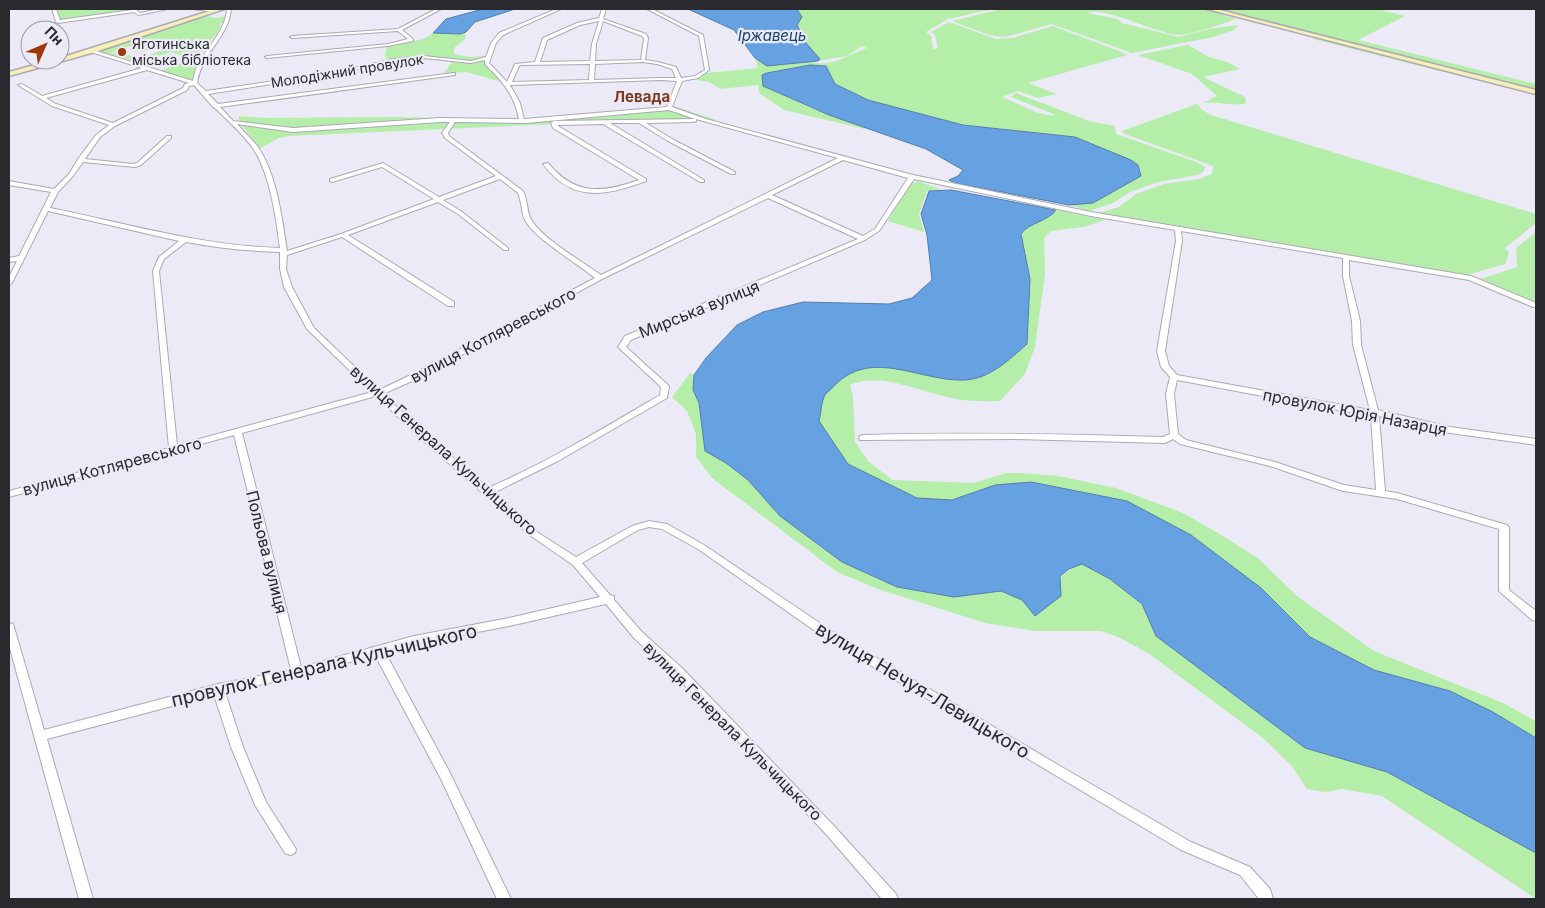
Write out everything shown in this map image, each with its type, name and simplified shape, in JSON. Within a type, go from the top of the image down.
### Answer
[{"type":"street","points":[[70,20],[133,10],[139,14],[165,9]]},
{"type":"street","points":[[194,9],[218,10]]},
{"type":"street","points":[[195,83],[195,74],[209,46],[229,20],[230,9]]},
{"type":"street","points":[[292,37],[399,30],[439,9]]},
{"type":"street","points":[[522,121],[519,102],[509,84],[488,61],[497,36],[559,9]]},
{"type":"street","points":[[591,81],[594,44],[604,9]]},
{"type":"street","points":[[509,84],[591,81],[680,81],[693,79],[707,70],[701,35],[650,9]]},
{"type":"street","points":[[1210,9],[1536,92]]},
{"type":"street","points":[[9,74],[93,51],[218,10]]},
{"type":"street","points":[[537,63],[545,39],[579,24],[600,19],[644,35],[646,38],[643,61]]},
{"type":"street","points":[[267,57],[388,45],[411,40],[399,30]]},
{"type":"street","points":[[93,51],[195,83]]},
{"type":"street","name":"Молодіжний провулок","points":[[205,94],[336,73],[402,59],[424,57],[475,62],[488,61]]},
{"type":"street","points":[[509,84],[517,65],[643,61],[674,68],[680,81],[669,108]]},
{"type":"street","points":[[41,98],[147,68]]},
{"type":"street","points":[[215,106],[453,74]]},
{"type":"street","points":[[9,283],[55,191],[71,175],[98,136],[113,125],[185,89],[187,85],[195,83]]},
{"type":"street","name":"вулиця Генерала Кульчицького","points":[[195,83],[255,147],[266,169],[278,212],[284,252],[283,269],[288,287],[311,329],[378,393],[534,534],[576,562],[610,599],[638,634],[679,672],[830,830],[891,899]]},
{"type":"street","points":[[20,85],[41,98],[113,125]]},
{"type":"street","points":[[522,121],[669,108],[704,120],[912,177],[1091,214],[1471,278],[1536,305]]},
{"type":"street","points":[[232,122],[293,130],[454,120],[555,123],[704,120]]},
{"type":"street","points":[[454,120],[445,132],[447,137],[521,192],[525,199],[526,216],[534,228],[600,278]]},
{"type":"street","points":[[640,121],[670,140],[733,173]]},
{"type":"street","points":[[603,122],[702,181]]},
{"type":"street","points":[[546,164],[579,191],[605,193],[644,180],[575,141],[555,127],[555,123]]},
{"type":"street","points":[[80,160],[133,166],[139,164],[169,137]]},
{"type":"street","name":"вулиця Котляревського","points":[[9,494],[378,393],[418,375],[600,278],[843,158]]},
{"type":"street","points":[[332,180],[383,165],[440,200],[506,248]]},
{"type":"street","points":[[46,209],[184,240],[240,250],[284,252],[343,235],[499,177]]},
{"type":"street","name":"Мирська вулиця","points":[[487,492],[513,481],[592,440],[664,396],[665,386],[622,347],[628,338],[863,240],[877,230],[912,177]]},
{"type":"street","points":[[9,183],[55,191]]},
{"type":"street","points":[[768,196],[863,240]]},
{"type":"street","points":[[1178,229],[1179,241],[1161,351],[1165,367],[1174,378],[1170,394],[1174,435],[1183,442],[1272,464],[1343,488],[1397,496],[1504,527],[1504,591],[1536,617]]},
{"type":"street","points":[[343,235],[451,304]]},
{"type":"street","points":[[172,449],[156,272],[160,258],[184,240]]},
{"type":"street","points":[[9,260],[21,258]]},
{"type":"street","points":[[1346,258],[1346,276],[1356,320],[1357,345],[1375,413],[1381,494]]},
{"type":"street","name":"провулок Юрія Назарця","points":[[1174,378],[1375,413],[1450,430],[1536,442]]},
{"type":"street","name":"Польова вулиця","points":[[238,432],[297,673]]},
{"type":"street","points":[[862,438],[919,436],[1165,440],[1174,435]]},
{"type":"street","name":"вулиця Нечуя-Левицького","points":[[576,562],[635,528],[649,524],[664,526],[700,547],[829,635],[1056,770],[1186,846],[1245,871],[1266,894],[1266,899]]},
{"type":"street","name":"провулок Генерала Кульчицького","points":[[40,736],[218,688],[297,673],[414,640],[509,622],[610,599]]},
{"type":"street","points":[[9,627],[86,899]]},
{"type":"street","points":[[378,650],[445,775],[504,899]]},
{"type":"street","points":[[218,688],[236,747],[261,805],[290,849]]},
{"type":"green space","points":[[55,9],[130,9],[131,11],[70,20],[59,20]]},
{"type":"green space","points":[[797,9],[993,9],[948,19],[926,32],[931,36],[933,49],[938,48],[935,35],[931,32],[949,22],[996,39],[1013,38],[1053,26],[1119,51],[1127,55],[1028,83],[1056,94],[1038,98],[1018,91],[1002,97],[1036,112],[1056,115],[1011,97],[1016,93],[1089,121],[1115,126],[1116,134],[1199,163],[1205,167],[1204,171],[1198,175],[1158,182],[1130,192],[1113,203],[1089,211],[1069,205],[1093,202],[1107,194],[1138,165],[1075,137],[963,125],[868,100],[835,84],[810,65],[763,85],[808,107],[863,126],[865,129],[784,110],[759,93],[758,85],[721,89],[709,82],[696,80],[707,73],[758,68],[755,58],[767,66],[812,62],[826,63],[833,62],[867,48],[862,46],[847,56],[818,61],[819,59],[806,43],[797,25],[800,12]]},
{"type":"green space","points":[[1002,9],[1205,9],[1236,19],[1198,31],[1177,35],[1105,13],[1087,13],[1118,19],[1122,23],[1179,37],[1209,29],[1238,25],[1234,30],[1213,37],[1132,53],[1052,24],[1005,37],[989,35],[952,21]]},
{"type":"green space","points":[[1214,9],[1378,9],[1405,16],[1358,40],[1536,84],[1536,90]]},
{"type":"green space","points":[[206,16],[215,18],[228,16],[227,21],[220,24],[219,31],[205,47],[195,68],[193,81],[160,71],[183,62],[180,59],[183,56],[171,52],[140,62],[109,54],[120,53],[141,58],[170,47],[165,46],[138,52],[133,51],[146,46],[138,43],[108,54],[99,51]]},
{"type":"green space","points":[[466,32],[465,39],[454,48],[454,54],[469,57],[486,56],[487,63],[509,84],[466,72],[444,73],[452,62],[425,59],[388,63],[385,54],[387,46],[418,40],[433,33]]},
{"type":"green space","points":[[1315,37],[1536,93],[1536,95],[1313,39]]},
{"type":"green space","points":[[1188,45],[1209,57],[1227,62],[1240,69],[1203,77],[1245,97],[1246,103],[1203,103],[1217,96],[1192,74],[1138,55]]},
{"type":"green space","points":[[1197,104],[1202,110],[1211,115],[1536,214],[1536,223],[1505,248],[1509,253],[1505,264],[1467,275],[1098,213],[1119,207],[1136,194],[1164,184],[1199,179],[1212,174],[1213,166],[1125,134],[1122,131]]},
{"type":"green space","points":[[673,106],[717,120],[532,125],[290,136],[279,138],[260,148],[242,126],[238,116],[266,118],[402,117],[507,120]]},
{"type":"green space","points":[[917,181],[940,189],[927,191],[919,214],[924,232],[888,221],[909,186]]},
{"type":"green space","points":[[1056,210],[1105,220],[1083,227],[1051,231],[1044,238],[1045,274],[1035,347],[1025,374],[1000,401],[957,399],[885,381],[861,381],[850,385],[853,397],[855,442],[868,461],[892,480],[974,483],[1006,473],[1058,476],[1116,488],[1183,513],[1259,559],[1297,596],[1374,651],[1503,703],[1536,721],[1536,738],[1493,712],[1450,691],[1374,670],[1310,637],[1261,588],[1191,535],[995,485],[952,500],[917,498],[848,464],[819,421],[825,395],[835,383],[846,375],[859,370],[886,368],[927,375],[1029,293],[1030,279],[1021,234],[1028,227],[1049,217]]},
{"type":"green space","points":[[1536,232],[1536,303],[1481,279],[1517,267],[1516,248]]},
{"type":"green space","points":[[690,373],[694,375],[693,390],[699,403],[705,451],[726,463],[748,480],[780,516],[842,562],[897,587],[954,597],[1001,591],[1022,600],[1035,616],[1059,579],[1073,568],[1082,564],[1110,579],[1142,604],[1156,636],[1305,748],[1387,772],[1536,853],[1536,899],[1382,796],[1342,789],[1325,792],[1307,789],[1292,766],[1263,738],[1148,653],[1118,637],[1101,631],[1035,631],[985,623],[878,589],[837,572],[712,478],[696,457],[696,434],[687,411],[672,397]]},
{"type":"water","points":[[483,9],[515,9],[475,22],[466,32],[460,34],[433,33],[446,19]]},
{"type":"water","name":"Іржавець","points":[[688,9],[797,9],[802,17],[797,25],[806,43],[820,59],[818,61],[767,66],[755,58],[734,30]]},
{"type":"water","points":[[810,65],[826,66],[835,84],[868,100],[963,125],[1075,137],[1131,160],[1138,165],[1141,176],[1093,203],[1069,205],[955,183],[949,180],[958,176],[963,170],[926,149],[829,115],[763,86],[762,75]]},
{"type":"water","points":[[951,190],[1056,210],[1049,217],[1028,227],[1021,234],[1030,279],[1027,344],[998,368],[974,379],[948,379],[881,367],[866,368],[850,374],[825,395],[819,421],[848,464],[917,498],[952,500],[995,485],[1031,482],[1127,501],[1191,535],[1261,588],[1310,637],[1374,670],[1450,691],[1493,712],[1536,738],[1536,853],[1387,772],[1305,748],[1156,636],[1142,604],[1110,579],[1082,564],[1069,569],[1060,576],[1061,596],[1035,616],[1022,600],[1001,591],[954,597],[897,587],[842,562],[780,516],[748,480],[726,463],[705,451],[699,403],[693,390],[694,375],[706,358],[737,325],[763,312],[803,302],[889,304],[912,298],[932,280],[927,235],[921,214],[929,191]]},
{"type":"place","name":"Яготинська міська бібліотека","points":[[122,52]]},
{"type":"district","name":"Левада","points":[[642,97]]}]
